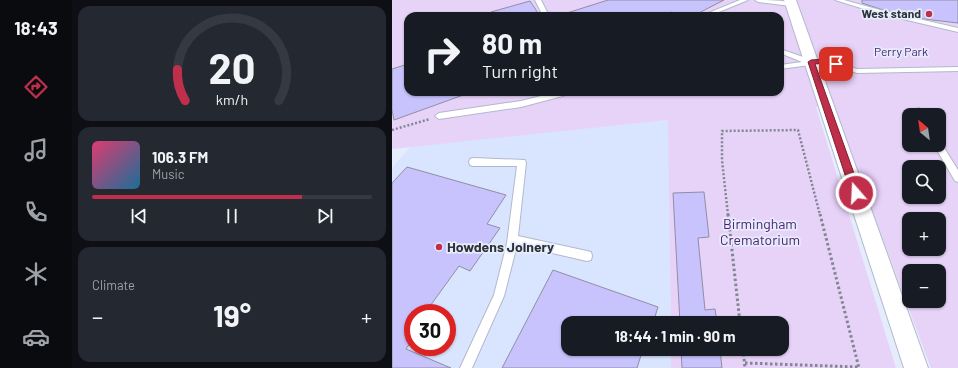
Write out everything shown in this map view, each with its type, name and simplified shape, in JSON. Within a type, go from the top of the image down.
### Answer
[{"type":"street","points":[[790,2],[916,368]]},
{"type":"lane","points":[[538,0],[544,12]]},
{"type":"lane","points":[[714,12],[745,0]]},
{"type":"lane","points":[[758,0],[790,2]]},
{"type":"lane","points":[[838,0],[879,12],[958,30]]},
{"type":"lane","points":[[784,52],[811,62]]},
{"type":"lane","points":[[784,66],[825,61],[857,71],[958,69]]},
{"type":"lane","points":[[440,116],[521,104],[552,96]]},
{"type":"lane","points":[[942,152],[958,178]]},
{"type":"lane","points":[[466,368],[499,296],[512,240],[522,163],[473,162]]},
{"type":"lane","points":[[512,240],[588,256]]},
{"type":"path","points":[[392,130],[440,116]]},
{"type":"path","points":[[739,316],[722,160],[722,131],[798,130],[858,367],[745,364]]},
{"type":"path","points":[[744,356],[745,368]]},
{"type":"shaded area","points":[[669,120],[671,316],[561,316],[561,356],[671,356],[671,368],[392,368],[392,168],[411,146]]},
{"type":"green space","points":[[392,0],[958,0],[958,368],[931,368],[908,308],[946,308],[946,264],[902,264],[902,291],[832,104],[816,107],[896,368],[671,368],[671,356],[789,356],[789,316],[671,316],[668,120],[392,149]]},
{"type":"building","points":[[608,0],[724,0],[701,12],[570,12]]},
{"type":"building","name":"West stand","points":[[862,0],[958,0],[958,23],[924,19],[880,9],[862,3]]},
{"type":"building","points":[[530,1],[537,12],[491,12]]},
{"type":"building","points":[[404,65],[404,96],[460,96],[394,120],[392,110],[392,69]]},
{"type":"building","name":"Howdens Joinery","points":[[407,167],[506,195],[487,224],[500,228],[470,271],[459,266],[432,304],[404,304],[404,356],[423,356],[451,368],[392,368],[392,183]]},
{"type":"building","points":[[704,192],[709,237],[698,238],[705,310],[715,309],[716,316],[680,316],[673,193]]},
{"type":"building","points":[[553,270],[658,307],[655,316],[561,316],[561,356],[641,356],[637,368],[502,368]]},
{"type":"building","points":[[681,356],[721,356],[722,368],[682,368]]},
{"type":"place","name":"West stand","points":[[929,14]]},
{"type":"place","name":"Howdens Joinery","points":[[439,247]]},
{"type":"route","points":[[836,64],[825,61],[811,62],[856,193]]},
{"type":"park label","name":"Perry Park","points":[[901,52]]},
{"type":"park label","name":"Birmingham Crematorium","points":[[760,232]]}]
